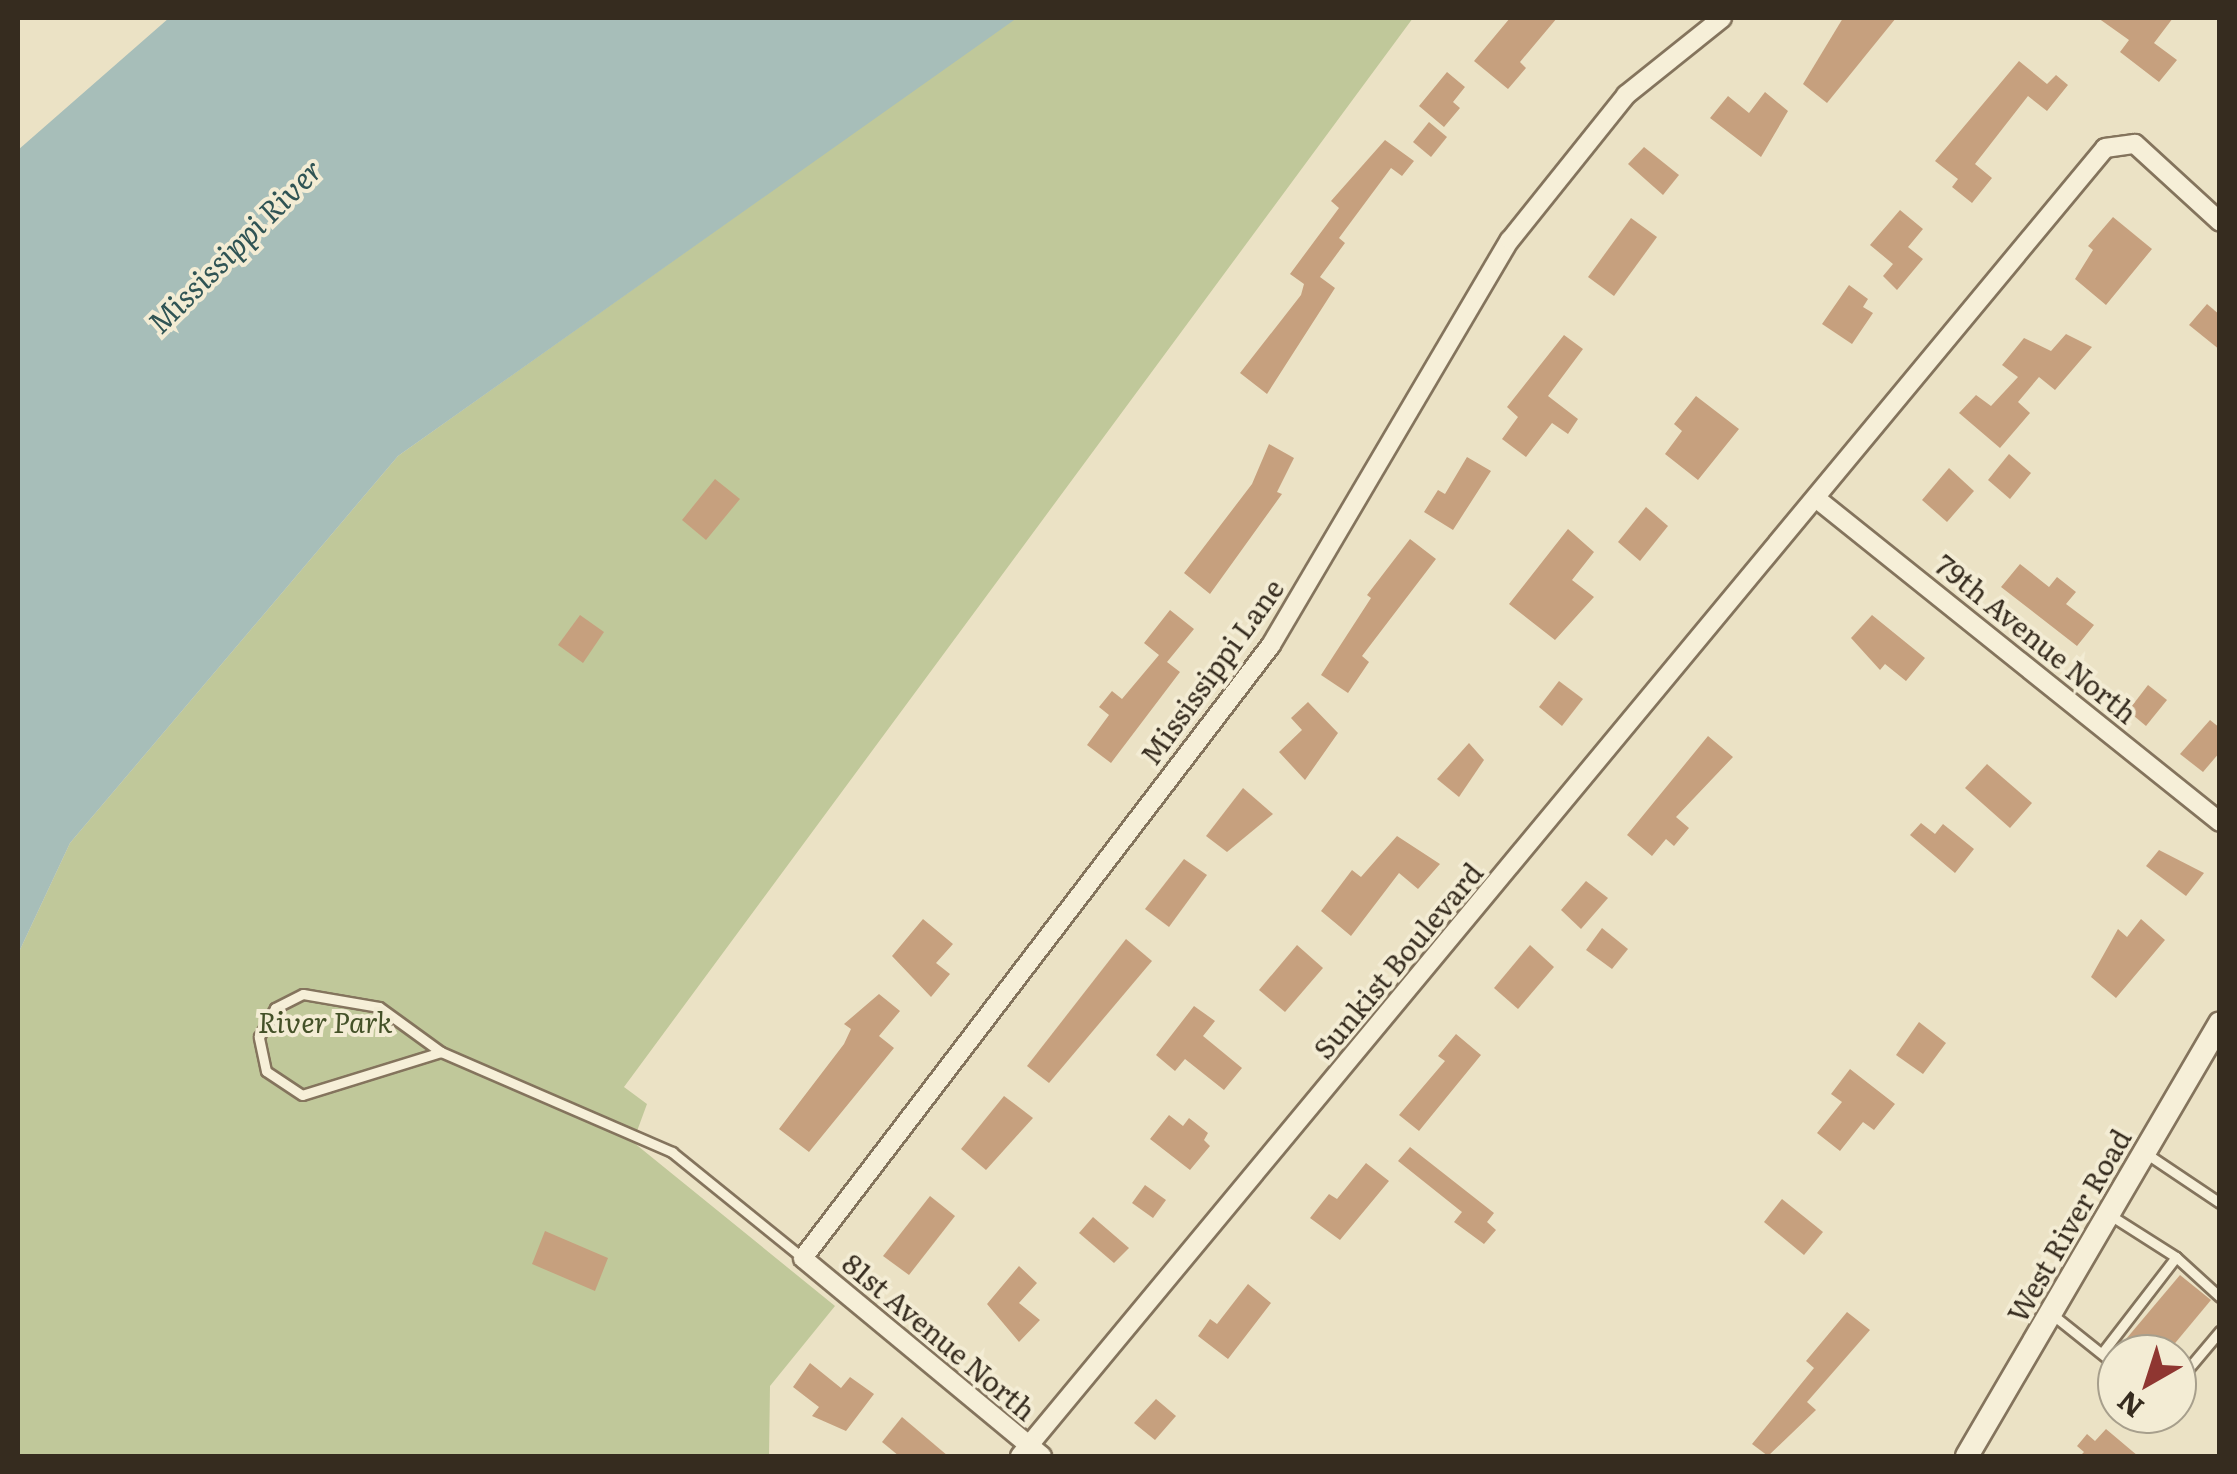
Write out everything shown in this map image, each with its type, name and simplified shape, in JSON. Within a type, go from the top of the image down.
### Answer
[{"type":"street","name":"Mississippi Lane","points":[[803,1258],[1271,645],[1510,240],[1626,95],[1722,18]]},
{"type":"street","name":"Sunkist Boulevard","points":[[1030,1453],[2105,148],[2135,144],[2220,222]]},
{"type":"street","name":"79th Avenue North","points":[[1818,499],[2220,822]]},
{"type":"street","name":"West River Road","points":[[1967,1456],[2220,1023]]},
{"type":"street","name":"81st Avenue North","points":[[803,1258],[1030,1453]]},
{"type":"lane","points":[[440,1052],[302,1095],[266,1071],[259,1037],[269,1014],[286,999],[331,995],[379,1007],[440,1052],[672,1152],[803,1258]]},
{"type":"lane","points":[[2144,1152],[2220,1203]]},
{"type":"lane","points":[[2108,1214],[2176,1257],[2220,1298]]},
{"type":"lane","points":[[2117,1334],[2176,1257]]},
{"type":"lane","points":[[2051,1313],[2097,1349]]},
{"type":"lane","points":[[2197,1358],[2220,1331]]},
{"type":"green space","name":"River Park","points":[[1015,18],[1413,18],[624,1087],[647,1104],[633,1142],[835,1306],[770,1386],[769,1456],[18,1456],[18,954],[70,843],[398,456]]},
{"type":"water","name":"Mississippi River","points":[[169,18],[1017,18],[398,456],[70,843],[18,954],[18,150]]},
{"type":"building","points":[[1510,18],[1557,18],[1520,62],[1526,68],[1508,89],[1474,61]]},
{"type":"building","points":[[1843,18],[1896,18],[1827,103],[1803,84]]},
{"type":"building","points":[[2098,18],[2173,18],[2154,43],[2177,60],[2159,82],[2120,52],[2129,40]]},
{"type":"building","points":[[2019,61],[2047,84],[2056,75],[2068,85],[2047,111],[2028,96],[1975,164],[1992,178],[1972,203],[1952,187],[1958,179],[1935,161]]},
{"type":"building","points":[[1447,72],[1465,87],[1453,102],[1460,108],[1444,127],[1419,106]]},
{"type":"building","points":[[1765,92],[1788,111],[1761,157],[1710,118],[1728,96],[1749,113]]},
{"type":"building","points":[[1429,122],[1447,137],[1431,157],[1413,142]]},
{"type":"building","points":[[1385,140],[1414,161],[1402,176],[1391,168],[1339,238],[1345,243],[1320,277],[1335,288],[1267,394],[1240,373],[1301,295],[1304,284],[1290,274],[1339,208],[1331,201]]},
{"type":"building","points":[[1644,147],[1679,175],[1663,195],[1628,164]]},
{"type":"building","points":[[1900,210],[1923,229],[1908,247],[1923,259],[1897,290],[1883,276],[1893,264],[1870,245]]},
{"type":"building","points":[[2113,217],[2152,249],[2106,305],[2075,279],[2093,250],[2088,246]]},
{"type":"building","points":[[1631,218],[1657,237],[1614,296],[1588,277]]},
{"type":"building","points":[[1849,285],[1868,299],[1863,307],[1873,313],[1852,344],[1822,324]]},
{"type":"building","points":[[2207,304],[2220,315],[2220,350],[2189,325]]},
{"type":"building","points":[[2066,334],[2092,347],[2055,390],[2039,377],[2018,402],[2030,413],[2000,448],[1959,413],[1976,395],[1991,406],[2018,377],[2002,365],[2024,338],[2051,351]]},
{"type":"building","points":[[1564,335],[1583,349],[1548,396],[1578,419],[1568,434],[1552,423],[1526,457],[1502,439],[1518,417],[1507,407]]},
{"type":"building","points":[[1696,396],[1739,429],[1698,480],[1665,454],[1682,431],[1674,424]]},
{"type":"building","points":[[1269,444],[1294,458],[1277,492],[1282,494],[1210,594],[1184,573],[1252,484]]},
{"type":"building","points":[[2009,454],[2031,473],[2010,499],[1988,480]]},
{"type":"building","points":[[1467,457],[1491,471],[1453,530],[1424,512],[1438,490],[1445,494]]},
{"type":"building","points":[[1949,468],[1974,491],[1947,522],[1922,500]]},
{"type":"building","points":[[715,479],[740,499],[706,540],[682,520]]},
{"type":"building","points":[[1646,507],[1668,526],[1640,561],[1618,542]]},
{"type":"building","points":[[1568,529],[1594,552],[1572,580],[1594,597],[1555,640],[1509,604]]},
{"type":"building","points":[[1410,539],[1436,559],[1362,656],[1369,662],[1348,693],[1321,675],[1371,598],[1367,595]]},
{"type":"building","points":[[2020,564],[2049,587],[2057,577],[2076,592],[2066,604],[2094,625],[2077,646],[2001,587]]},
{"type":"building","points":[[1170,610],[1194,629],[1167,662],[1180,672],[1111,763],[1087,745],[1109,715],[1099,707],[1112,691],[1122,699],[1159,655],[1144,643]]},
{"type":"building","points":[[580,615],[604,632],[583,663],[558,645]]},
{"type":"building","points":[[1872,615],[1925,658],[1906,681],[1885,664],[1880,670],[1851,638]]},
{"type":"building","points":[[1559,681],[1583,699],[1562,726],[1539,707]]},
{"type":"building","points":[[2148,685],[2167,700],[2146,726],[2128,711]]},
{"type":"building","points":[[1308,702],[1338,733],[1305,780],[1279,752],[1302,730],[1291,718]]},
{"type":"building","points":[[2210,720],[2220,728],[2220,752],[2203,772],[2180,754]]},
{"type":"building","points":[[1708,736],[1733,757],[1676,817],[1689,828],[1674,846],[1666,839],[1652,856],[1627,835]]},
{"type":"building","points":[[1469,743],[1484,760],[1459,797],[1437,779]]},
{"type":"building","points":[[1987,764],[2032,803],[2010,828],[1965,788]]},
{"type":"building","points":[[1243,788],[1273,814],[1227,852],[1206,836]]},
{"type":"building","points":[[1921,823],[1935,834],[1943,824],[1974,849],[1955,873],[1910,835]]},
{"type":"building","points":[[1397,836],[1440,864],[1418,889],[1399,873],[1351,936],[1321,911],[1352,870],[1361,877]]},
{"type":"building","points":[[2159,850],[2204,873],[2186,896],[2146,866]]},
{"type":"building","points":[[1184,859],[1207,875],[1169,927],[1145,909]]},
{"type":"building","points":[[1586,881],[1608,898],[1581,929],[1561,910]]},
{"type":"building","points":[[923,919],[953,944],[936,963],[950,974],[931,997],[892,956]]},
{"type":"building","points":[[2141,919],[2165,940],[2116,998],[2091,977],[2118,929],[2127,937]]},
{"type":"building","points":[[1602,928],[1628,949],[1612,969],[1586,950]]},
{"type":"building","points":[[1126,939],[1152,961],[1049,1083],[1027,1066]]},
{"type":"building","points":[[1297,945],[1323,968],[1285,1012],[1259,990]]},
{"type":"building","points":[[1530,945],[1554,967],[1518,1009],[1494,988]]},
{"type":"building","points":[[879,994],[900,1011],[879,1036],[894,1048],[809,1152],[779,1129],[844,1044],[851,1029],[844,1024]]},
{"type":"building","points":[[1194,1006],[1215,1021],[1203,1036],[1242,1068],[1224,1090],[1185,1059],[1175,1071],[1156,1055]]},
{"type":"building","points":[[1919,1022],[1946,1043],[1923,1074],[1896,1055]]},
{"type":"building","points":[[1456,1034],[1481,1055],[1419,1131],[1399,1115],[1445,1061],[1438,1056]]},
{"type":"building","points":[[1850,1069],[1895,1104],[1874,1130],[1863,1122],[1840,1151],[1817,1133],[1842,1102],[1831,1094]]},
{"type":"building","points":[[1004,1096],[1033,1118],[986,1170],[961,1149]]},
{"type":"building","points":[[1169,1115],[1183,1126],[1189,1118],[1208,1133],[1204,1140],[1210,1146],[1190,1170],[1150,1139]]},
{"type":"building","points":[[1410,1147],[1494,1213],[1487,1222],[1496,1230],[1484,1244],[1454,1222],[1462,1212],[1398,1161]]},
{"type":"building","points":[[1366,1163],[1389,1181],[1340,1240],[1310,1218],[1329,1194],[1337,1199]]},
{"type":"building","points":[[1145,1185],[1166,1200],[1153,1218],[1132,1203]]},
{"type":"building","points":[[930,1196],[955,1216],[909,1275],[883,1256]]},
{"type":"building","points":[[1782,1199],[1823,1232],[1804,1255],[1764,1222]]},
{"type":"building","points":[[1093,1217],[1129,1248],[1114,1263],[1079,1233]]},
{"type":"building","points":[[545,1231],[608,1258],[595,1291],[532,1264]]},
{"type":"building","points":[[1019,1266],[1037,1283],[1019,1303],[1040,1320],[1019,1342],[987,1304]]},
{"type":"building","points":[[2180,1275],[2211,1300],[2183,1334],[2130,1334]]},
{"type":"building","points":[[1248,1284],[1271,1303],[1228,1359],[1198,1336],[1210,1319],[1217,1324]]},
{"type":"building","points":[[1847,1312],[1870,1330],[1807,1402],[1816,1410],[1768,1456],[1752,1444],[1814,1368],[1806,1361]]},
{"type":"building","points":[[810,1363],[841,1388],[850,1377],[874,1394],[846,1431],[812,1416],[819,1407],[793,1387]]},
{"type":"building","points":[[1156,1399],[1176,1416],[1155,1440],[1134,1423]]},
{"type":"building","points":[[902,1417],[948,1456],[899,1456],[882,1442]]},
{"type":"building","points":[[2087,1434],[2095,1441],[2101,1434],[2112,1434],[2138,1456],[2080,1456],[2084,1452],[2077,1446]]}]
